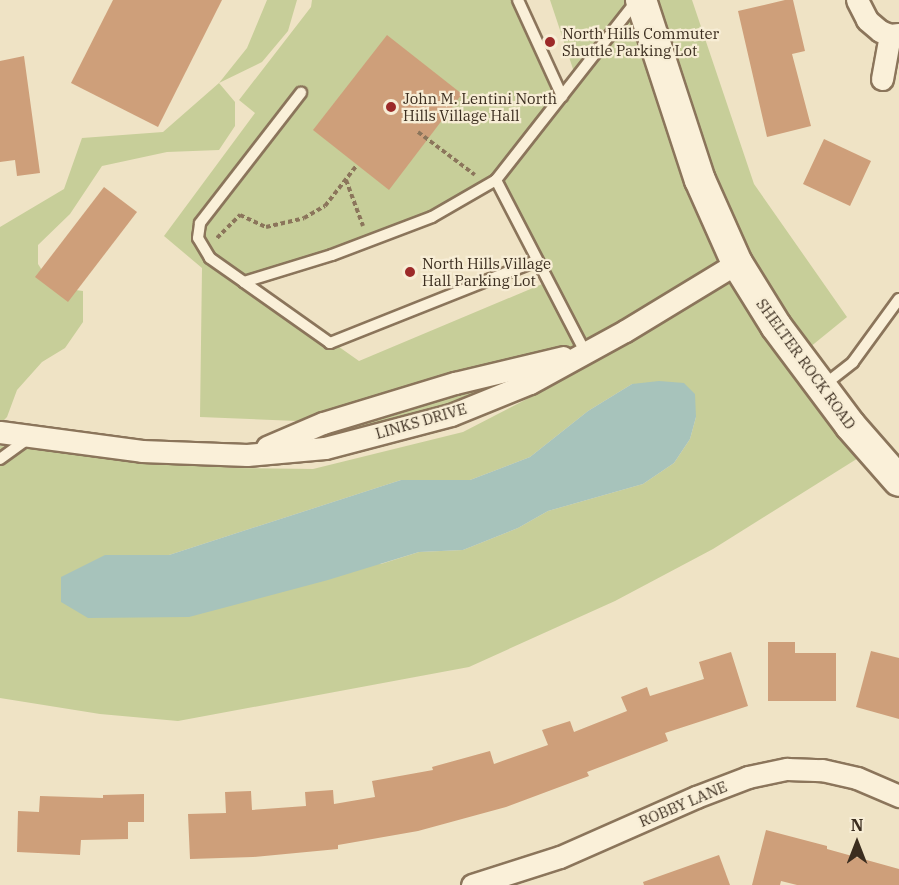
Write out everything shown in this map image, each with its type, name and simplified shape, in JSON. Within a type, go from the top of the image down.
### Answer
[{"type":"main road","name":"SHELTER ROCK ROAD","points":[[640,0],[700,180],[737,263],[776,326],[821,387],[899,481]]},
{"type":"street","points":[[857,0],[867,20],[895,35],[882,79]]},
{"type":"street","name":"LINKS DRIVE","points":[[0,432],[142,451],[247,455],[325,448],[451,415],[530,382],[737,263]]},
{"type":"street","name":"LINKS DRIVE","points":[[247,455],[323,423],[455,382],[585,352]]},
{"type":"street","name":"ROBBY LANE","points":[[472,885],[561,857],[737,781],[787,768],[822,770],[857,778],[899,796]]},
{"type":"lane","points":[[518,0],[562,96]]},
{"type":"lane","points":[[243,282],[332,255],[432,217],[491,182],[640,0]]},
{"type":"lane","points":[[301,93],[200,223],[198,238],[210,258],[243,282],[330,343],[536,261]]},
{"type":"lane","points":[[491,182],[585,352]]},
{"type":"lane","points":[[821,387],[853,362],[899,299]]},
{"type":"lane","points":[[0,459],[32,436]]},
{"type":"path","points":[[418,132],[491,182]]},
{"type":"path","points":[[198,238],[220,237],[240,215],[266,227],[304,219],[326,206],[357,165]]},
{"type":"path","points":[[346,180],[359,216]]},
{"type":"green space","points":[[267,0],[297,0],[288,31],[262,62],[219,83],[247,48]]},
{"type":"green space","points":[[312,0],[518,0],[562,95],[576,78],[550,0],[692,0],[754,184],[847,317],[799,356],[871,450],[713,549],[615,601],[469,667],[178,721],[100,714],[0,698],[0,446],[77,450],[232,468],[313,469],[463,432],[552,386],[583,355],[451,415],[247,455],[322,422],[200,417],[202,268],[164,236],[255,113],[239,100],[311,7]],"holes":[[[496,180],[547,282],[359,361],[247,282],[432,217]],[[632,384],[696,417],[690,439],[674,463],[643,484],[548,511],[518,528],[463,550],[419,552],[381,564],[105,555],[169,555],[401,480],[470,480],[530,457],[588,411]]]},
{"type":"green space","points":[[219,83],[235,102],[235,126],[219,150],[167,152],[102,166],[70,214],[38,245],[38,264],[53,287],[83,291],[83,322],[65,348],[42,362],[17,390],[7,417],[0,424],[0,227],[64,189],[82,138],[163,132]]},
{"type":"water","points":[[659,381],[684,383],[695,394],[696,417],[690,439],[674,463],[643,484],[548,511],[518,528],[463,550],[419,552],[328,580],[189,617],[88,618],[61,602],[61,577],[105,555],[169,555],[401,480],[470,480],[530,457],[588,411],[632,384]]},
{"type":"building","points":[[113,0],[222,0],[158,127],[71,83]]},
{"type":"building","points":[[793,0],[805,51],[792,54],[811,126],[767,137],[738,11]]},
{"type":"building","name":"John M. Lentini North Hills Village Hall","points":[[387,35],[462,94],[389,190],[313,130]]},
{"type":"building","points":[[24,56],[40,173],[17,176],[15,160],[0,162],[0,61]]},
{"type":"building","points":[[824,139],[871,161],[850,206],[803,184]]},
{"type":"building","points":[[104,187],[137,212],[68,302],[35,277]]},
{"type":"building","points":[[768,642],[795,642],[795,653],[836,653],[836,701],[768,701]]},
{"type":"building","points":[[871,651],[899,658],[899,719],[856,707]]},
{"type":"building","points":[[731,652],[748,706],[665,733],[668,741],[587,772],[589,776],[506,807],[418,831],[338,845],[338,849],[253,857],[190,859],[188,814],[226,813],[225,792],[251,791],[252,810],[306,806],[305,792],[333,790],[334,804],[375,797],[372,781],[433,770],[432,767],[490,751],[494,764],[548,745],[542,730],[570,721],[574,732],[627,711],[621,697],[647,687],[650,696],[704,679],[699,662]]},
{"type":"building","points":[[144,794],[144,822],[128,822],[128,839],[81,840],[80,855],[17,852],[18,811],[39,812],[40,796],[103,798],[103,795]]},
{"type":"building","points":[[766,830],[827,846],[827,849],[899,869],[899,885],[797,885],[781,881],[780,885],[752,885]]},
{"type":"building","points":[[719,855],[730,885],[644,885],[643,882]]},
{"type":"place","name":"North Hills Commuter Shuttle Parking Lot","points":[[550,42]]},
{"type":"place","name":"John M. Lentini North Hills Village Hall","points":[[391,107]]},
{"type":"place","name":"North Hills Village Hall Parking Lot","points":[[410,272]]}]
